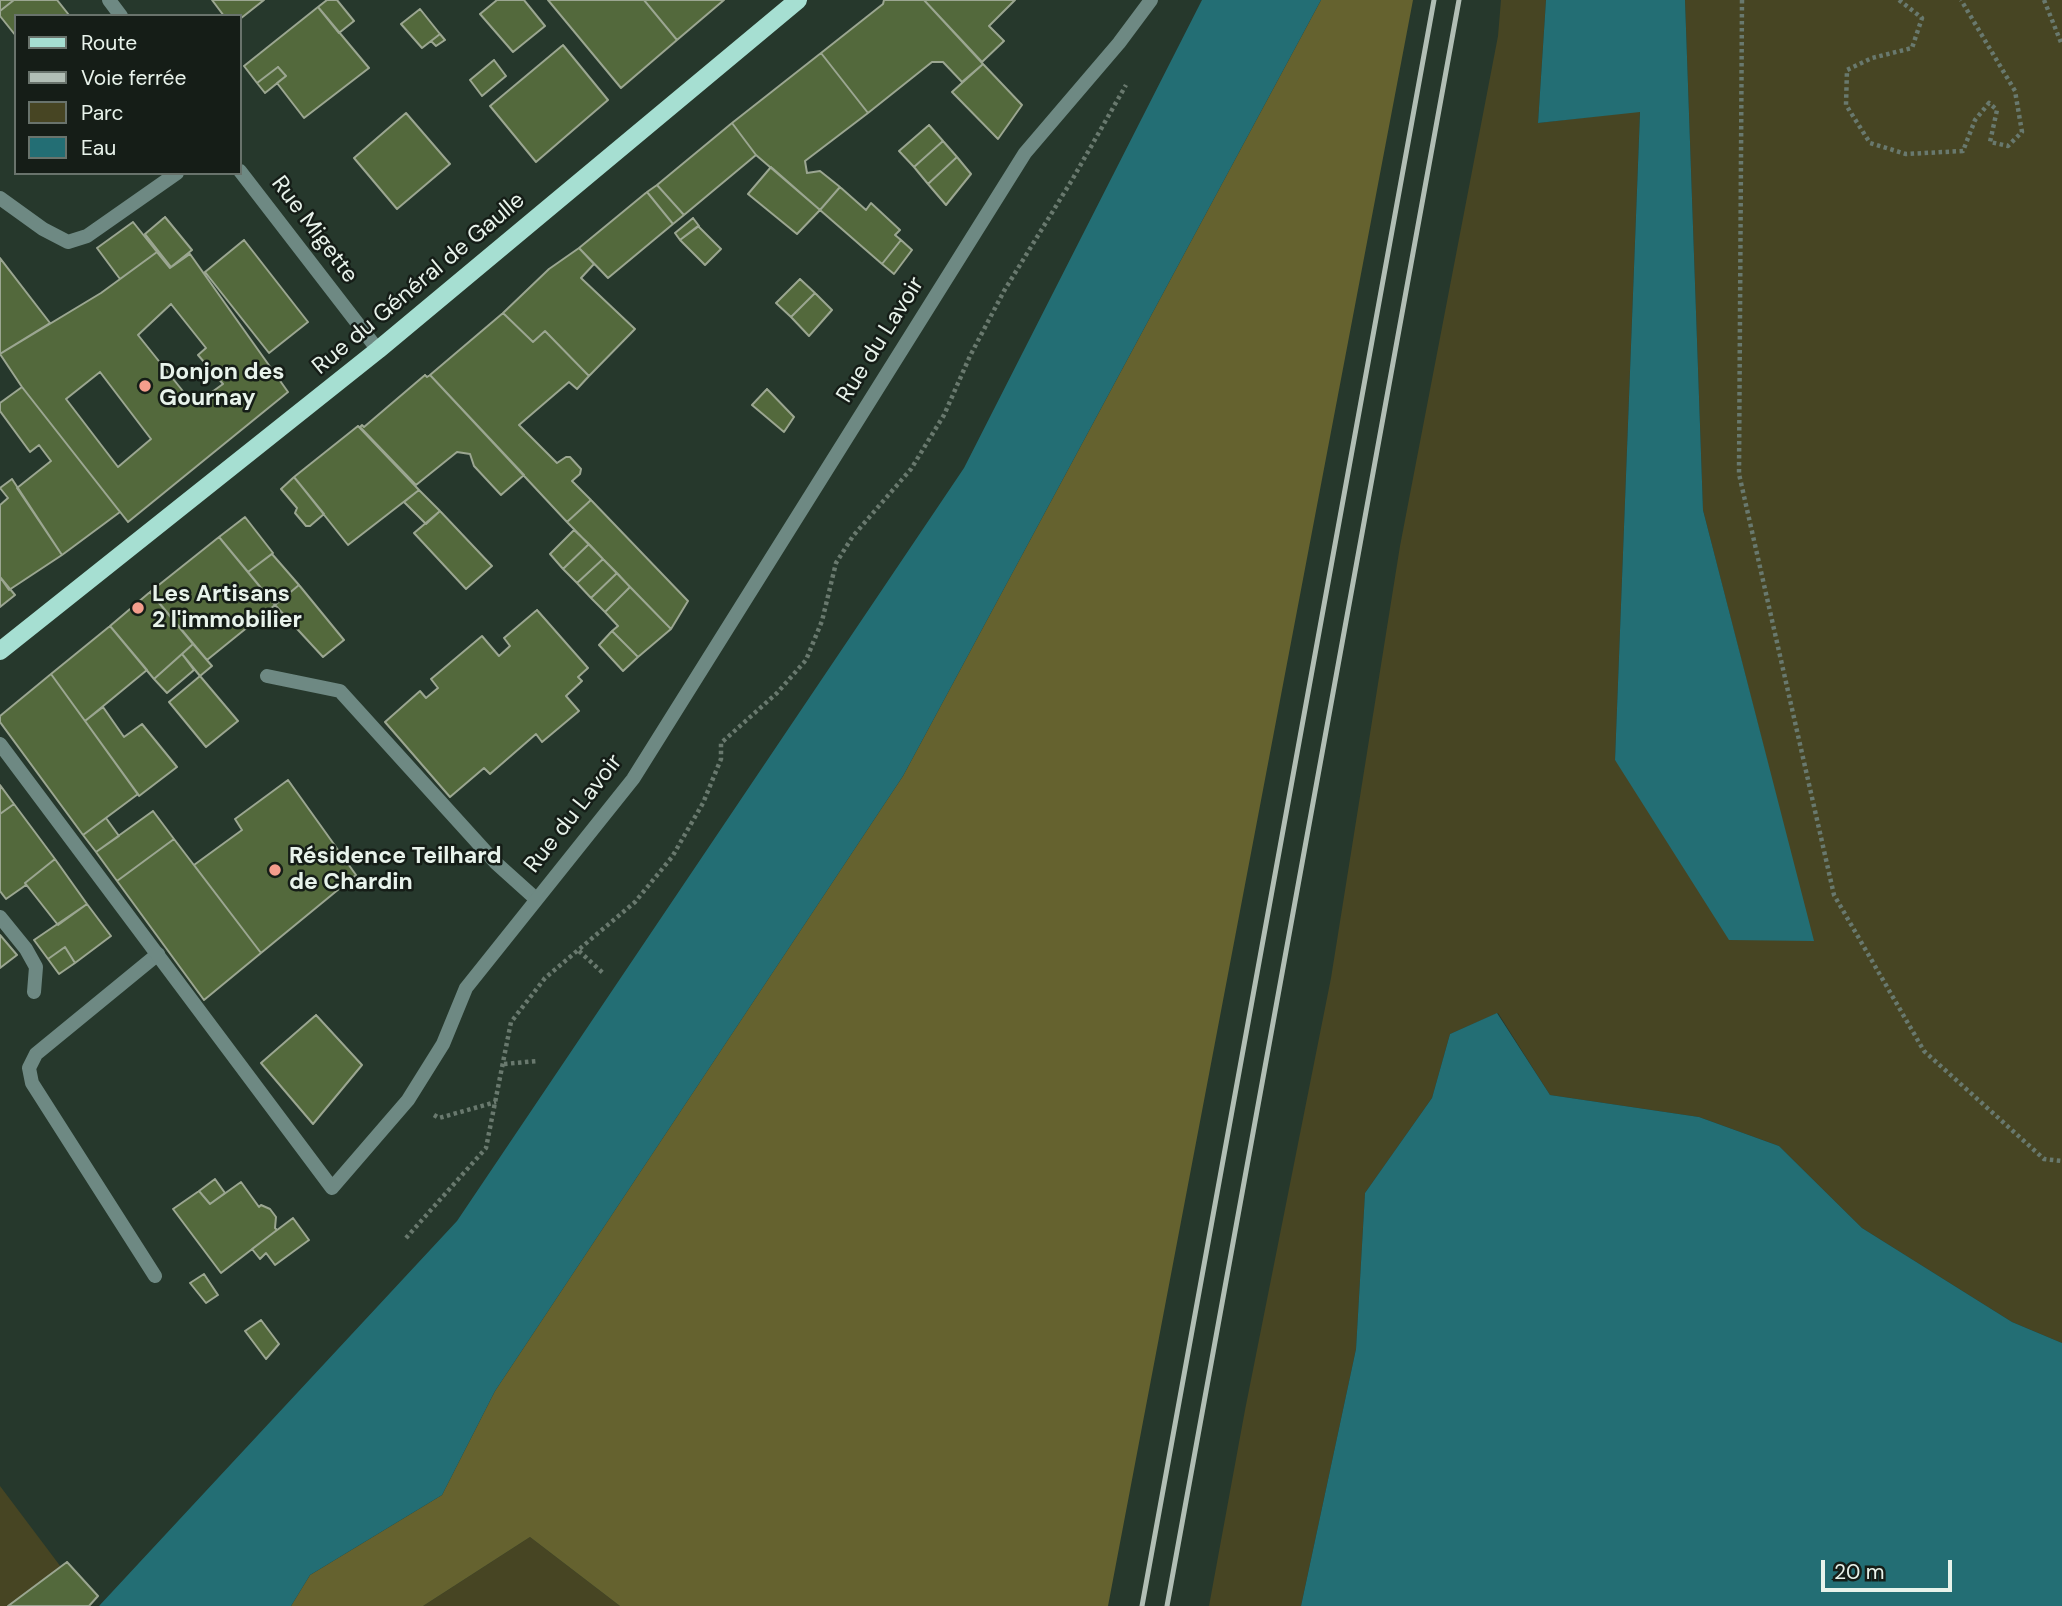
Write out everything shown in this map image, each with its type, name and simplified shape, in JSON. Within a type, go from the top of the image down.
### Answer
[{"type":"main road","name":"Rue du Général de Gaulle","points":[[0,651],[378,350],[798,0]]},
{"type":"street","points":[[108,0],[119,14]]},
{"type":"street","name":"Rue du Lavoir","points":[[0,744],[332,1188],[408,1100],[443,1044],[466,988],[633,779],[1025,153],[1119,43],[1151,0]]},
{"type":"street","name":"Rue Migette","points":[[242,174],[378,350]]},
{"type":"street","points":[[0,198],[43,229],[68,242],[88,236],[174,175]]},
{"type":"street","points":[[267,676],[340,691],[496,863],[536,899]]},
{"type":"street","points":[[0,917],[36,967],[34,992]]},
{"type":"street","points":[[155,1276],[32,1083],[29,1068],[36,1054],[158,954]]},
{"type":"path","points":[[1742,0],[1739,474],[1834,895],[1924,1051],[2044,1159],[2062,1161]]},
{"type":"path","points":[[1899,0],[1922,18],[1912,48],[1872,58],[1847,70],[1846,105],[1870,143],[1906,154],[1963,151],[1975,120],[1989,103],[1997,110],[1990,142],[2008,146],[2022,132],[2015,91],[1961,0]]},
{"type":"path","points":[[2043,0],[2062,45]]},
{"type":"path","points":[[407,1238],[486,1148],[511,1022],[545,978],[635,902],[672,857],[704,803],[721,760],[720,743],[776,693],[806,660],[822,621],[835,563],[853,536],[911,469],[944,415],[970,356],[1004,291],[1072,180],[1126,84]]},
{"type":"path","points":[[579,951],[603,973]]},
{"type":"path","points":[[504,1064],[537,1061]]},
{"type":"path","points":[[408,1100],[439,1118],[496,1102]]},
{"type":"green space","points":[[1501,0],[1546,0],[1538,123],[1640,111],[1615,760],[1813,941],[1703,510],[1685,0],[2062,0],[2062,1343],[2012,1322],[1862,1228],[1779,1146],[1699,1117],[1550,1095],[1498,1013],[1450,1034],[1432,1098],[1365,1193],[1356,1349],[1301,1606],[1209,1606],[1331,978],[1400,546],[1498,36]]},
{"type":"green space","points":[[0,1486],[82,1595],[68,1606],[0,1606]]},
{"type":"green space","points":[[530,1537],[620,1606],[423,1606]]},
{"type":"shaded area","points":[[1321,0],[1413,0],[1108,1606],[620,1606],[530,1537],[423,1606],[291,1606],[310,1575],[442,1495],[495,1391],[903,776]]},
{"type":"water","points":[[1202,0],[1321,0],[903,776],[495,1391],[442,1495],[310,1575],[291,1606],[99,1606],[457,1221],[964,468]]},
{"type":"water","points":[[1546,0],[1685,0],[1703,510],[1814,941],[1729,940],[1615,760],[1640,112],[1538,123]]},
{"type":"water","points":[[1497,1013],[1550,1095],[1699,1117],[1779,1146],[1862,1228],[2012,1322],[2062,1343],[2062,1606],[1301,1606],[1356,1349],[1365,1193],[1432,1098],[1450,1034]]},
{"type":"building","points":[[0,0],[14,0],[0,11]]},
{"type":"building","points":[[14,0],[57,0],[68,14],[14,14],[14,34],[0,16],[0,11]]},
{"type":"building","points":[[212,0],[264,0],[242,17],[242,14],[222,14]]},
{"type":"building","points":[[327,0],[337,0],[354,21],[339,33],[318,7]]},
{"type":"building","points":[[497,0],[524,0],[545,26],[513,52],[480,14]]},
{"type":"building","points":[[548,0],[644,0],[677,40],[621,88]]},
{"type":"building","points":[[644,0],[724,0],[677,40]]},
{"type":"building","points":[[884,0],[924,0],[983,64],[962,82],[943,62],[932,62],[868,113],[821,53],[883,4]]},
{"type":"building","points":[[924,0],[1015,0],[989,26],[1004,41],[982,62]]},
{"type":"building","points":[[318,7],[369,68],[304,118],[277,83],[286,76],[278,67],[257,83],[244,66]]},
{"type":"building","points":[[420,9],[440,34],[422,48],[401,24]]},
{"type":"building","points":[[440,34],[445,40],[436,46],[431,41]]},
{"type":"building","points":[[563,45],[608,100],[536,162],[490,106]]},
{"type":"building","points":[[821,53],[868,113],[805,161],[807,173],[820,171],[840,187],[820,210],[756,155],[732,123]]},
{"type":"building","points":[[494,60],[506,76],[482,96],[470,80]]},
{"type":"building","points":[[983,64],[1022,105],[998,139],[952,92]]},
{"type":"building","points":[[278,67],[286,76],[265,93],[257,83]]},
{"type":"building","points":[[406,113],[450,164],[397,209],[354,158]]},
{"type":"building","points":[[732,123],[756,155],[684,215],[657,185]]},
{"type":"building","points":[[929,125],[943,141],[914,167],[899,151]]},
{"type":"building","points":[[943,141],[957,157],[928,184],[914,167]]},
{"type":"building","points":[[957,157],[971,174],[946,205],[928,184]]},
{"type":"building","points":[[771,167],[820,210],[797,234],[748,194]]},
{"type":"building","points":[[657,185],[684,215],[673,224],[647,192]]},
{"type":"building","points":[[840,187],[866,210],[871,203],[900,230],[895,235],[901,240],[882,264],[820,210]]},
{"type":"building","points":[[647,192],[673,224],[608,278],[579,248]]},
{"type":"building","points":[[165,217],[192,250],[171,267],[145,234]]},
{"type":"building","points":[[693,218],[699,226],[680,240],[675,233]]},
{"type":"building","points":[[133,222],[157,252],[120,279],[97,248]]},
{"type":"building","points":[[698,226],[721,249],[705,265],[680,240]]},
{"type":"building","points":[[244,240],[308,322],[269,353],[205,272]]},
{"type":"building","points":[[901,240],[912,250],[894,274],[882,264]]},
{"type":"building","points":[[579,248],[594,264],[581,278],[635,329],[589,376],[545,331],[533,342],[503,313],[549,269]]},
{"type":"building","name":"Donjon des Gournay","points":[[157,252],[170,268],[190,254],[288,392],[128,522],[22,387],[0,354],[101,293]],"holes":[[[171,304],[206,348],[198,355],[223,384],[194,405],[138,335]],[[100,372],[151,439],[118,467],[66,399]]]},
{"type":"building","points":[[0,258],[50,323],[0,354]]},
{"type":"building","points":[[800,279],[815,293],[791,317],[776,303]]},
{"type":"building","points":[[815,293],[832,310],[809,336],[791,317]]},
{"type":"building","points":[[503,313],[533,342],[545,331],[589,376],[577,389],[569,382],[519,425],[557,463],[570,457],[581,469],[580,474],[572,481],[591,500],[567,522],[430,375]]},
{"type":"building","points":[[425,375],[430,375],[524,475],[501,495],[474,466],[470,454],[457,452],[416,485],[360,427],[364,427]]},
{"type":"building","points":[[22,387],[120,512],[62,555],[17,488],[51,461],[39,445],[30,452],[0,411],[0,403]]},
{"type":"building","points":[[767,389],[794,417],[784,432],[752,405]]},
{"type":"building","points":[[358,426],[419,490],[348,545],[294,477]]},
{"type":"building","points":[[294,477],[324,514],[310,526],[306,526],[295,513],[297,508],[281,489]]},
{"type":"building","points":[[12,479],[62,555],[9,590],[0,577],[0,505],[8,498],[0,488]]},
{"type":"building","points":[[419,490],[440,511],[426,524],[404,502]]},
{"type":"building","points":[[591,500],[688,601],[671,629],[567,522]]},
{"type":"building","points":[[440,511],[492,566],[466,589],[414,533]]},
{"type":"building","points":[[245,517],[273,553],[248,572],[219,537]]},
{"type":"building","points":[[574,530],[589,544],[563,569],[550,554]]},
{"type":"building","points":[[219,537],[275,605],[207,660],[150,592]]},
{"type":"building","points":[[589,544],[603,559],[577,583],[563,569]]},
{"type":"building","points":[[272,554],[299,585],[275,605],[248,572]]},
{"type":"building","points":[[603,559],[617,573],[591,598],[577,583]]},
{"type":"building","points":[[617,573],[630,587],[605,612],[591,598]]},
{"type":"building","points":[[0,577],[15,595],[0,607]]},
{"type":"building","points":[[299,585],[344,640],[323,657],[275,605]]},
{"type":"building","points":[[630,587],[671,629],[638,657],[612,631],[618,626],[605,612]]},
{"type":"building","points":[[150,592],[193,644],[154,679],[110,626]]},
{"type":"building","points":[[537,610],[588,668],[578,677],[582,681],[566,696],[579,711],[542,742],[536,734],[490,774],[484,768],[450,797],[385,722],[420,691],[426,698],[438,688],[431,679],[482,636],[499,656],[510,646],[504,638]]},
{"type":"building","points":[[110,626],[147,670],[85,721],[51,674]]},
{"type":"building","points":[[612,631],[638,657],[623,671],[599,645]]},
{"type":"building","points":[[193,644],[212,666],[200,676],[182,654]]},
{"type":"building","points":[[182,654],[194,670],[167,693],[154,679]]},
{"type":"building","points":[[51,674],[138,794],[83,835],[0,722],[0,716]]},
{"type":"building","points":[[200,676],[238,721],[206,747],[169,702]]},
{"type":"building","points":[[103,707],[124,737],[142,724],[177,767],[139,796],[85,721]]},
{"type":"building","name":"Résidence Teilhard de Chardin","points":[[288,780],[356,875],[261,953],[194,865],[242,830],[235,819]]},
{"type":"building","points":[[0,785],[14,804],[0,814]]},
{"type":"building","points":[[14,804],[55,859],[6,899],[0,891],[0,814]]},
{"type":"building","points":[[153,811],[174,839],[117,881],[96,852]]},
{"type":"building","points":[[106,818],[119,836],[96,852],[83,835]]},
{"type":"building","points":[[174,839],[261,953],[204,1000],[117,881]]},
{"type":"building","points":[[55,859],[87,904],[58,925],[25,883]]},
{"type":"building","points":[[87,904],[111,936],[75,963],[65,947],[48,959],[34,940]]},
{"type":"building","points":[[0,935],[17,955],[0,968]]},
{"type":"building","points":[[65,947],[75,963],[59,974],[48,959]]},
{"type":"building","points":[[316,1015],[362,1065],[313,1124],[261,1063]]},
{"type":"building","points":[[215,1179],[225,1193],[210,1204],[199,1191]]},
{"type":"building","points":[[241,1182],[259,1207],[261,1205],[270,1209],[276,1217],[277,1230],[221,1273],[173,1209],[199,1191],[210,1204]]},
{"type":"building","points":[[293,1218],[309,1240],[275,1265],[266,1253],[260,1259],[252,1249]]},
{"type":"building","points":[[204,1274],[218,1295],[206,1303],[190,1283]]},
{"type":"building","points":[[261,1320],[279,1344],[266,1359],[245,1331]]},
{"type":"building","points":[[67,1562],[98,1596],[89,1606],[8,1606]]},
{"type":"railway","points":[[1142,1606],[1434,0]]},
{"type":"railway","points":[[1167,1606],[1459,0]]},
{"type":"place","name":"Donjon des Gournay","points":[[145,386]]},
{"type":"place","name":"Les Artisans 2 l'immobilier","points":[[138,608]]},
{"type":"place","name":"Résidence Teilhard de Chardin","points":[[275,870]]}]
